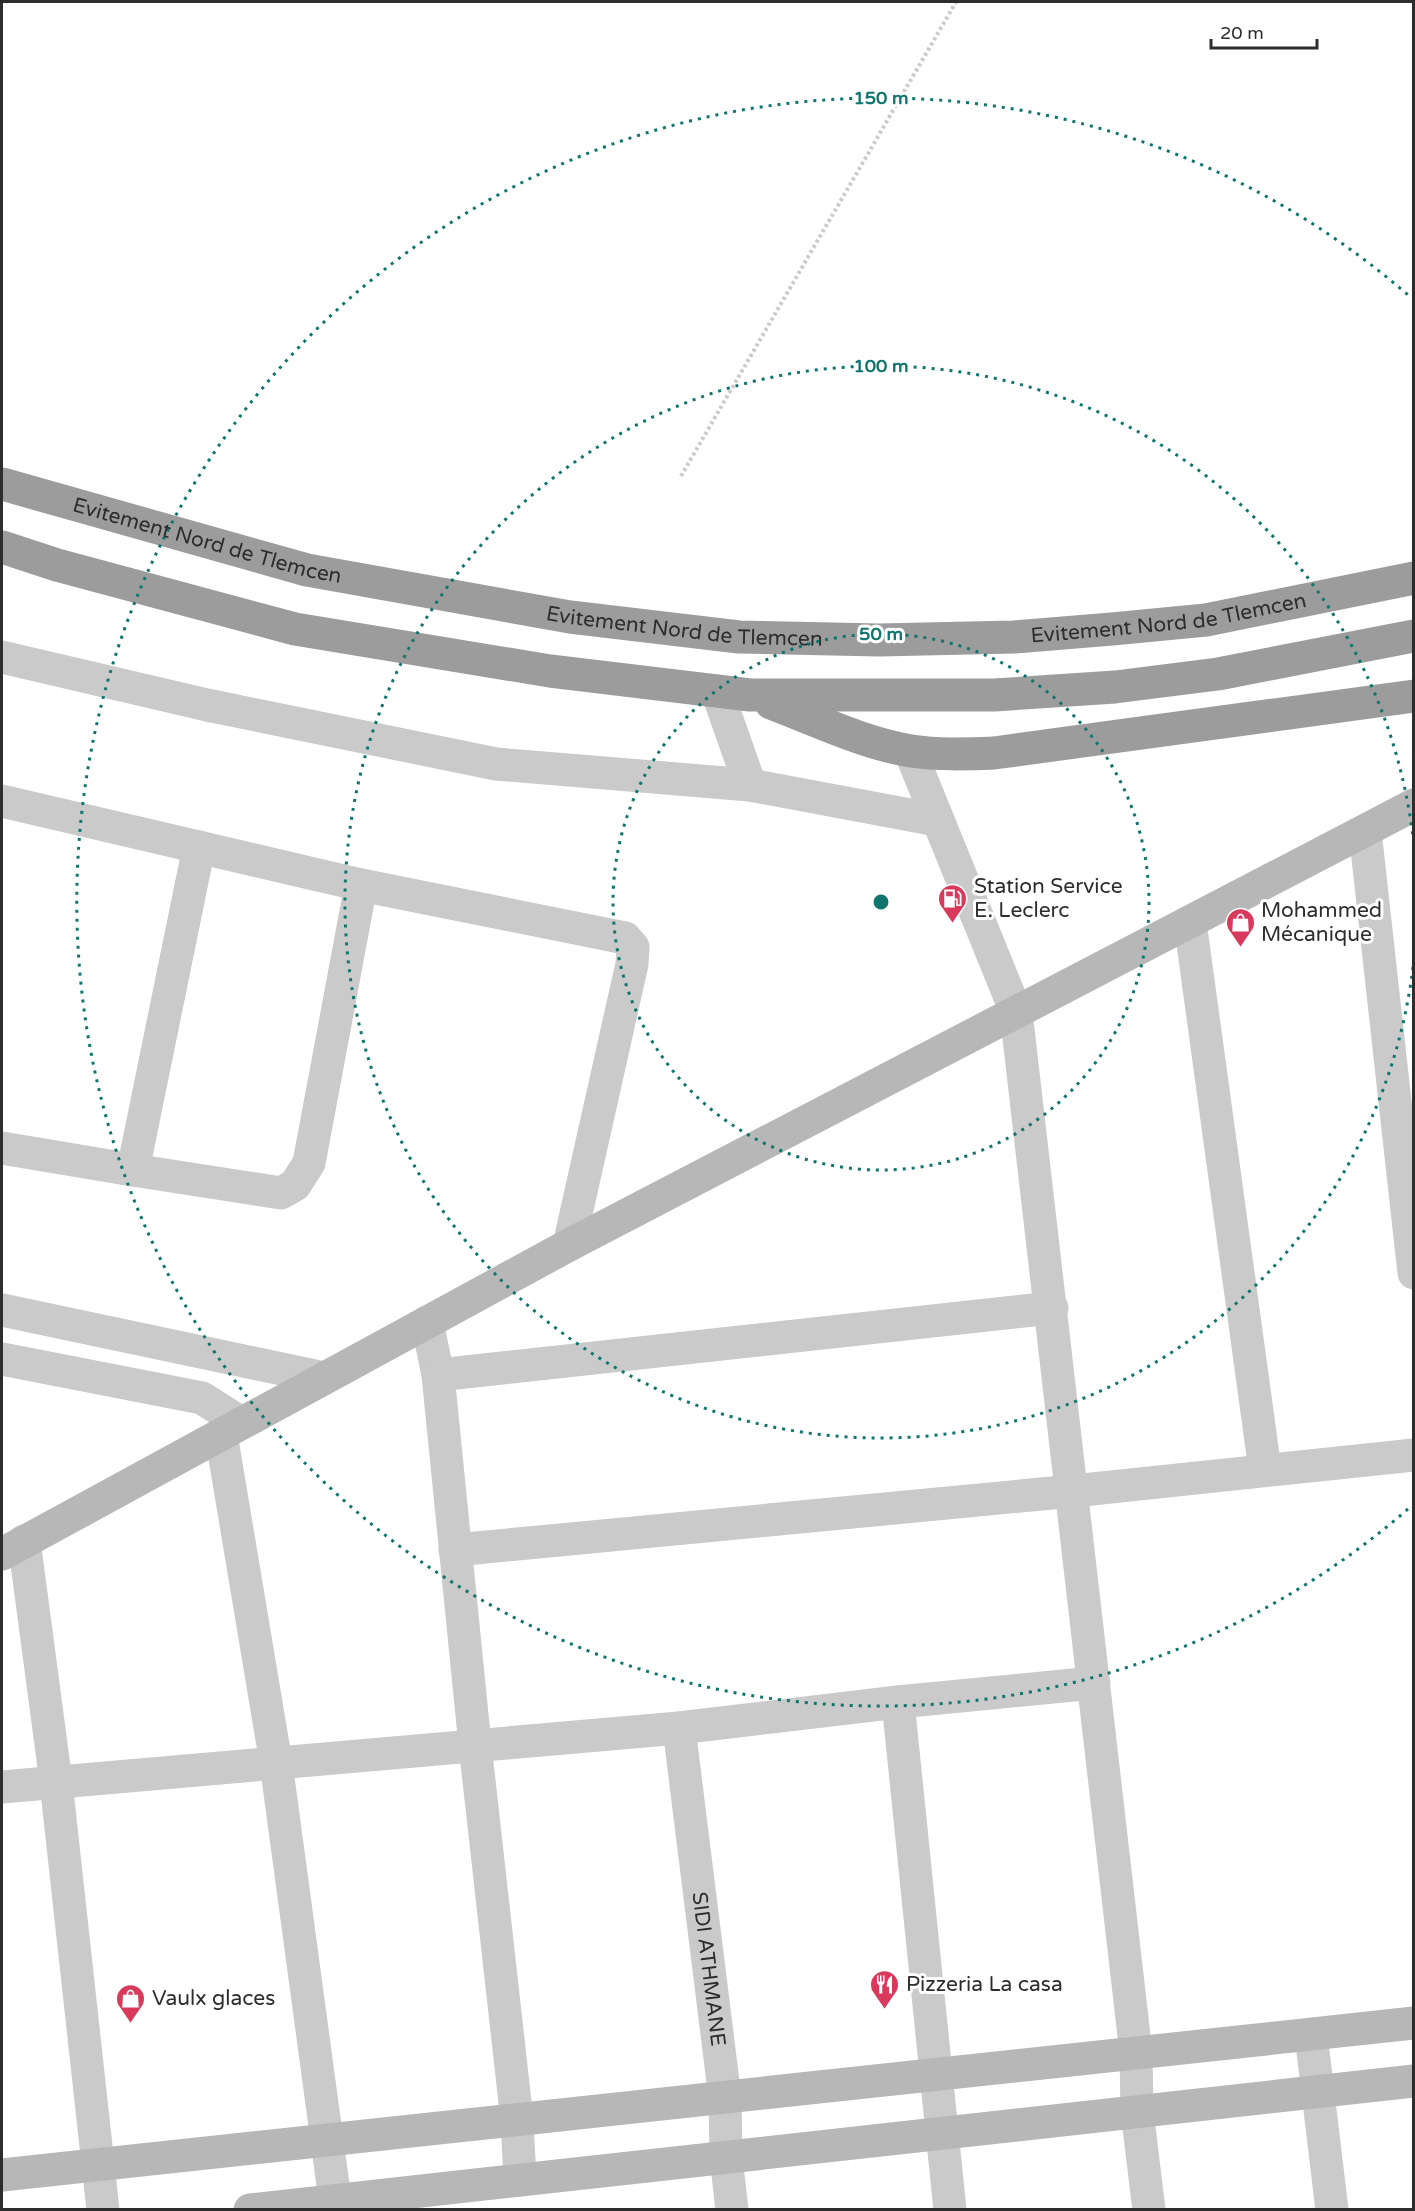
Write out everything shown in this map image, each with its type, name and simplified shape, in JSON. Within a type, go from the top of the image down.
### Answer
[{"type":"highway","name":"Evitement Nord de Tlemcen","points":[[2,484],[307,570],[570,617],[739,638],[1014,637],[1112,629],[1206,620],[1413,578]]},
{"type":"highway","points":[[2,547],[57,565],[295,628],[550,671],[750,695],[994,695],[1115,687],[1218,674],[1413,636]]},
{"type":"highway","points":[[750,695],[874,741],[910,751],[950,754],[993,753],[1413,696]]},
{"type":"main road","points":[[13,1548],[569,1245],[1413,805]]},
{"type":"main road","points":[[2,2175],[1413,2023]]},
{"type":"main road","points":[[250,2210],[1413,2081]]},
{"type":"street","points":[[2,657],[207,705],[496,764],[750,785],[937,820]]},
{"type":"street","points":[[717,691],[750,785]]},
{"type":"street","points":[[910,751],[1016,1012],[1052,1308],[1136,2053],[1137,2111],[1149,2210]]},
{"type":"street","points":[[2,801],[361,885],[625,938],[633,947],[632,964],[569,1245]]},
{"type":"street","points":[[1365,831],[1406,1139],[1413,1273]]},
{"type":"street","points":[[133,1170],[199,848]]},
{"type":"street","points":[[2,1148],[281,1193],[295,1185],[309,1163],[361,885]]},
{"type":"street","points":[[1190,922],[1265,1470]]},
{"type":"street","points":[[438,1375],[1052,1308]]},
{"type":"street","points":[[2,1310],[324,1378]]},
{"type":"street","points":[[427,1322],[438,1375],[475,1745],[517,2120],[520,2180]]},
{"type":"street","points":[[2,1359],[202,1398],[231,1429],[335,2200]]},
{"type":"street","points":[[455,1550],[1073,1491],[1413,1455]]},
{"type":"street","points":[[13,1548],[56,1782],[100,2165],[103,2210]]},
{"type":"street","points":[[2,1787],[679,1728],[898,1702],[1094,1683]]},
{"type":"street","points":[[898,1702],[950,2210]]},
{"type":"street","name":"SIDI ATHMANE","points":[[679,1728],[725,2098],[726,2157],[732,2210]]},
{"type":"street","points":[[1311,2035],[1332,2210]]},
{"type":"path","points":[[681,476],[956,2]]},
{"type":"place","name":"Station Service E. Leclerc","points":[[953,924]]},
{"type":"place","name":"Mohammed Mécanique","points":[[1240,948]]},
{"type":"place","name":"Pizzeria La casa","points":[[885,2010]]},
{"type":"place","name":"Vaulx glaces","points":[[131,2024]]}]
